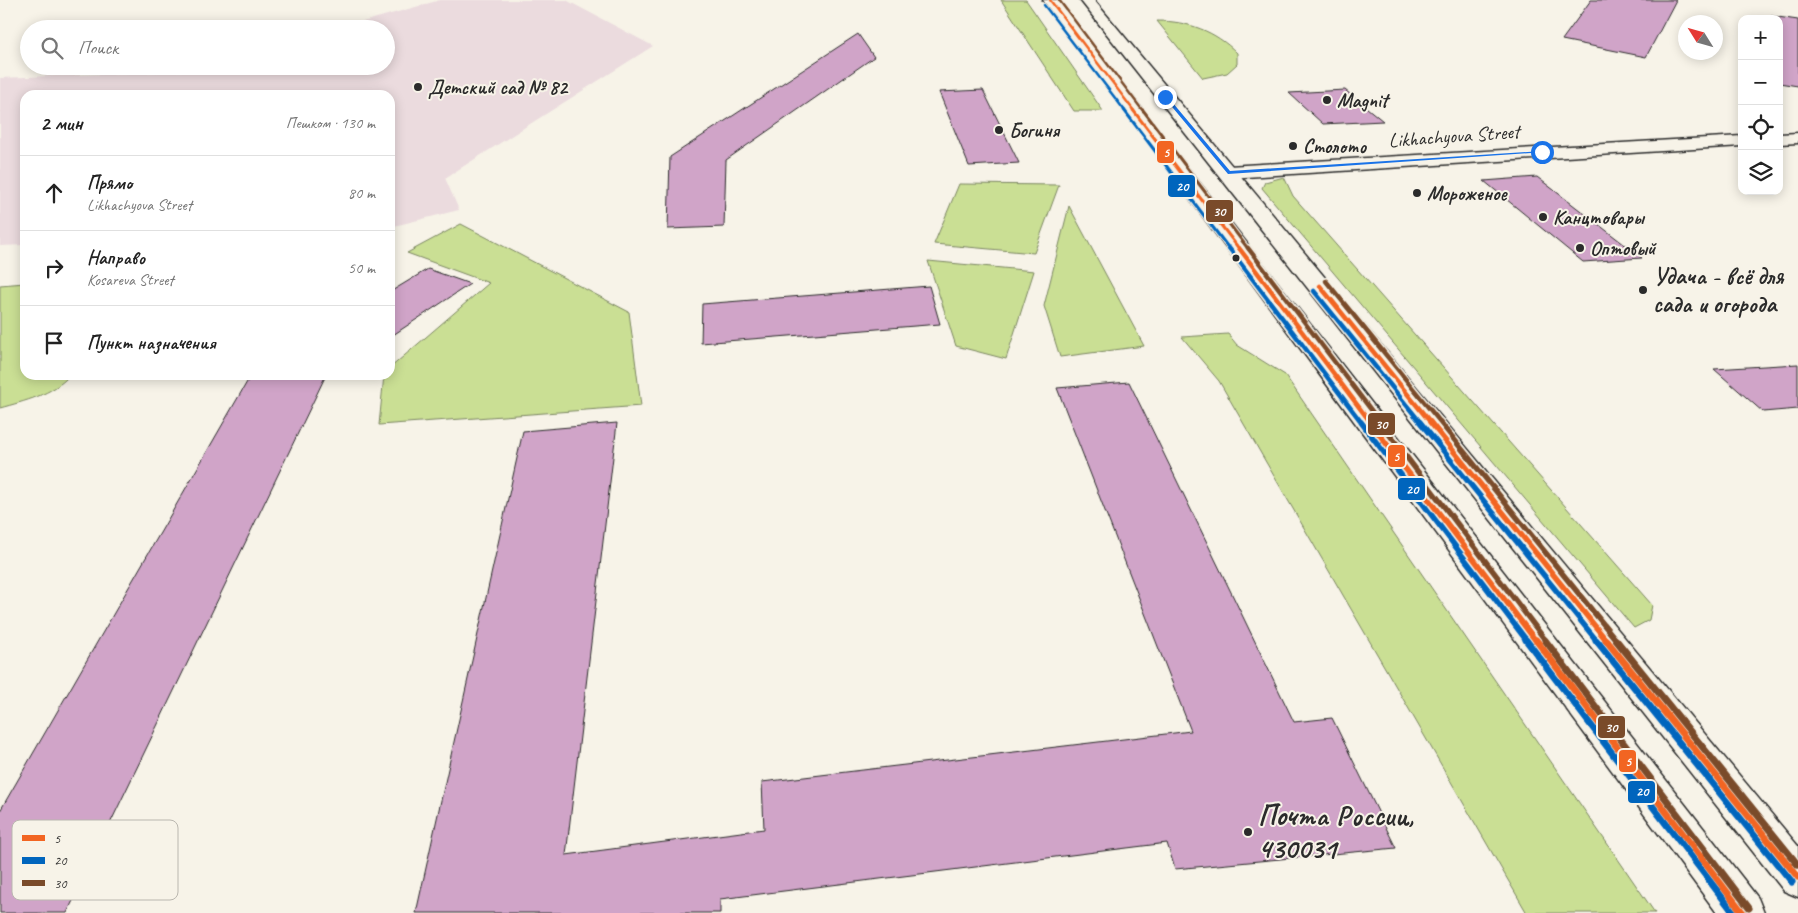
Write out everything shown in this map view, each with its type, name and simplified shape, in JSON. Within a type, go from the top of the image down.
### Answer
[{"type":"main road","points":[[1050,0],[1743,913]]},
{"type":"main road","points":[[1087,0],[1798,878]]},
{"type":"main road","points":[[1783,139],[1798,138]]},
{"type":"main road","name":"Likhachyova Street","points":[[1183,176],[1738,141]]},
{"type":"shaded area","name":"Детский сад № 82","points":[[440,0],[566,0],[653,46],[445,178],[459,210],[395,226],[395,90],[20,90],[20,245],[0,246],[0,78],[79,75],[395,75],[395,20],[370,20]]},
{"type":"green space","points":[[1001,0],[1026,0],[1103,111],[1074,111]]},
{"type":"green space","points":[[1157,21],[1190,25],[1210,33],[1229,45],[1237,53],[1237,64],[1227,73],[1203,78]]},
{"type":"green space","points":[[1284,177],[1293,196],[1652,605],[1649,620],[1634,628],[1262,188],[1265,182]]},
{"type":"green space","points":[[959,184],[1059,185],[1034,253],[934,244]]},
{"type":"green space","points":[[1069,206],[1144,346],[1060,357],[1044,306]]},
{"type":"green space","points":[[461,224],[629,312],[641,406],[379,425],[384,380],[395,380],[395,364],[489,283],[407,253]]},
{"type":"green space","points":[[928,261],[1034,271],[1006,359],[956,346]]},
{"type":"green space","points":[[20,283],[20,380],[65,380],[47,392],[0,408],[0,285]]},
{"type":"green space","points":[[1228,334],[1237,345],[1285,375],[1655,913],[1527,913],[1219,381],[1182,337]]},
{"type":"building","points":[[1591,0],[1676,0],[1646,57],[1562,40]]},
{"type":"building","points":[[1783,18],[1798,20],[1798,86],[1783,84]]},
{"type":"building","points":[[858,34],[874,57],[726,160],[724,227],[668,229],[670,157]]},
{"type":"building","points":[[983,90],[1019,163],[969,166],[939,92]]},
{"type":"building","name":"Magnit","points":[[1345,90],[1383,121],[1323,124],[1289,93]]},
{"type":"building","points":[[1537,177],[1642,258],[1583,262],[1484,181]]},
{"type":"building","points":[[428,269],[470,284],[395,334],[395,289]]},
{"type":"building","points":[[929,286],[940,324],[701,343],[702,304]]},
{"type":"building","points":[[1798,364],[1798,409],[1763,412],[1714,369]]},
{"type":"building","points":[[248,380],[324,380],[112,820],[12,820],[12,900],[73,900],[67,913],[0,913],[0,811]]},
{"type":"building","points":[[1129,382],[1294,722],[1332,718],[1396,848],[1175,869],[1167,843],[720,899],[720,913],[416,913],[523,431],[617,423],[566,855],[764,829],[762,782],[1191,731],[1057,388]]},
{"type":"transit line","name":"5","points":[[1050,0],[1743,913]]},
{"type":"transit line","name":"30","points":[[1059,0],[1749,908]]},
{"type":"transit line","name":"20","points":[[1044,5],[1734,913]]},
{"type":"transit line","name":"30","points":[[1326,281],[1798,865]]},
{"type":"transit line","name":"5","points":[[1320,286],[1798,877]]},
{"type":"transit line","name":"20","points":[[1314,291],[1792,882]]},
{"type":"place","name":"Детский сад № 82","points":[[418,87]]},
{"type":"place","name":"Magnit","points":[[1327,100]]},
{"type":"place","name":"Богиня","points":[[999,130]]},
{"type":"place","name":"Столото","points":[[1293,146]]},
{"type":"place","name":"Мороженое","points":[[1417,193]]},
{"type":"place","name":"Канцтовары","points":[[1543,217]]},
{"type":"place","name":"Оптовый","points":[[1580,248]]},
{"type":"place","name":"Удача - всё для сада и огорода","points":[[1643,290]]},
{"type":"place","name":"Почта России, 430031","points":[[1248,832]]},
{"type":"route","points":[[1165,97],[1228,172],[1542,152]]}]
